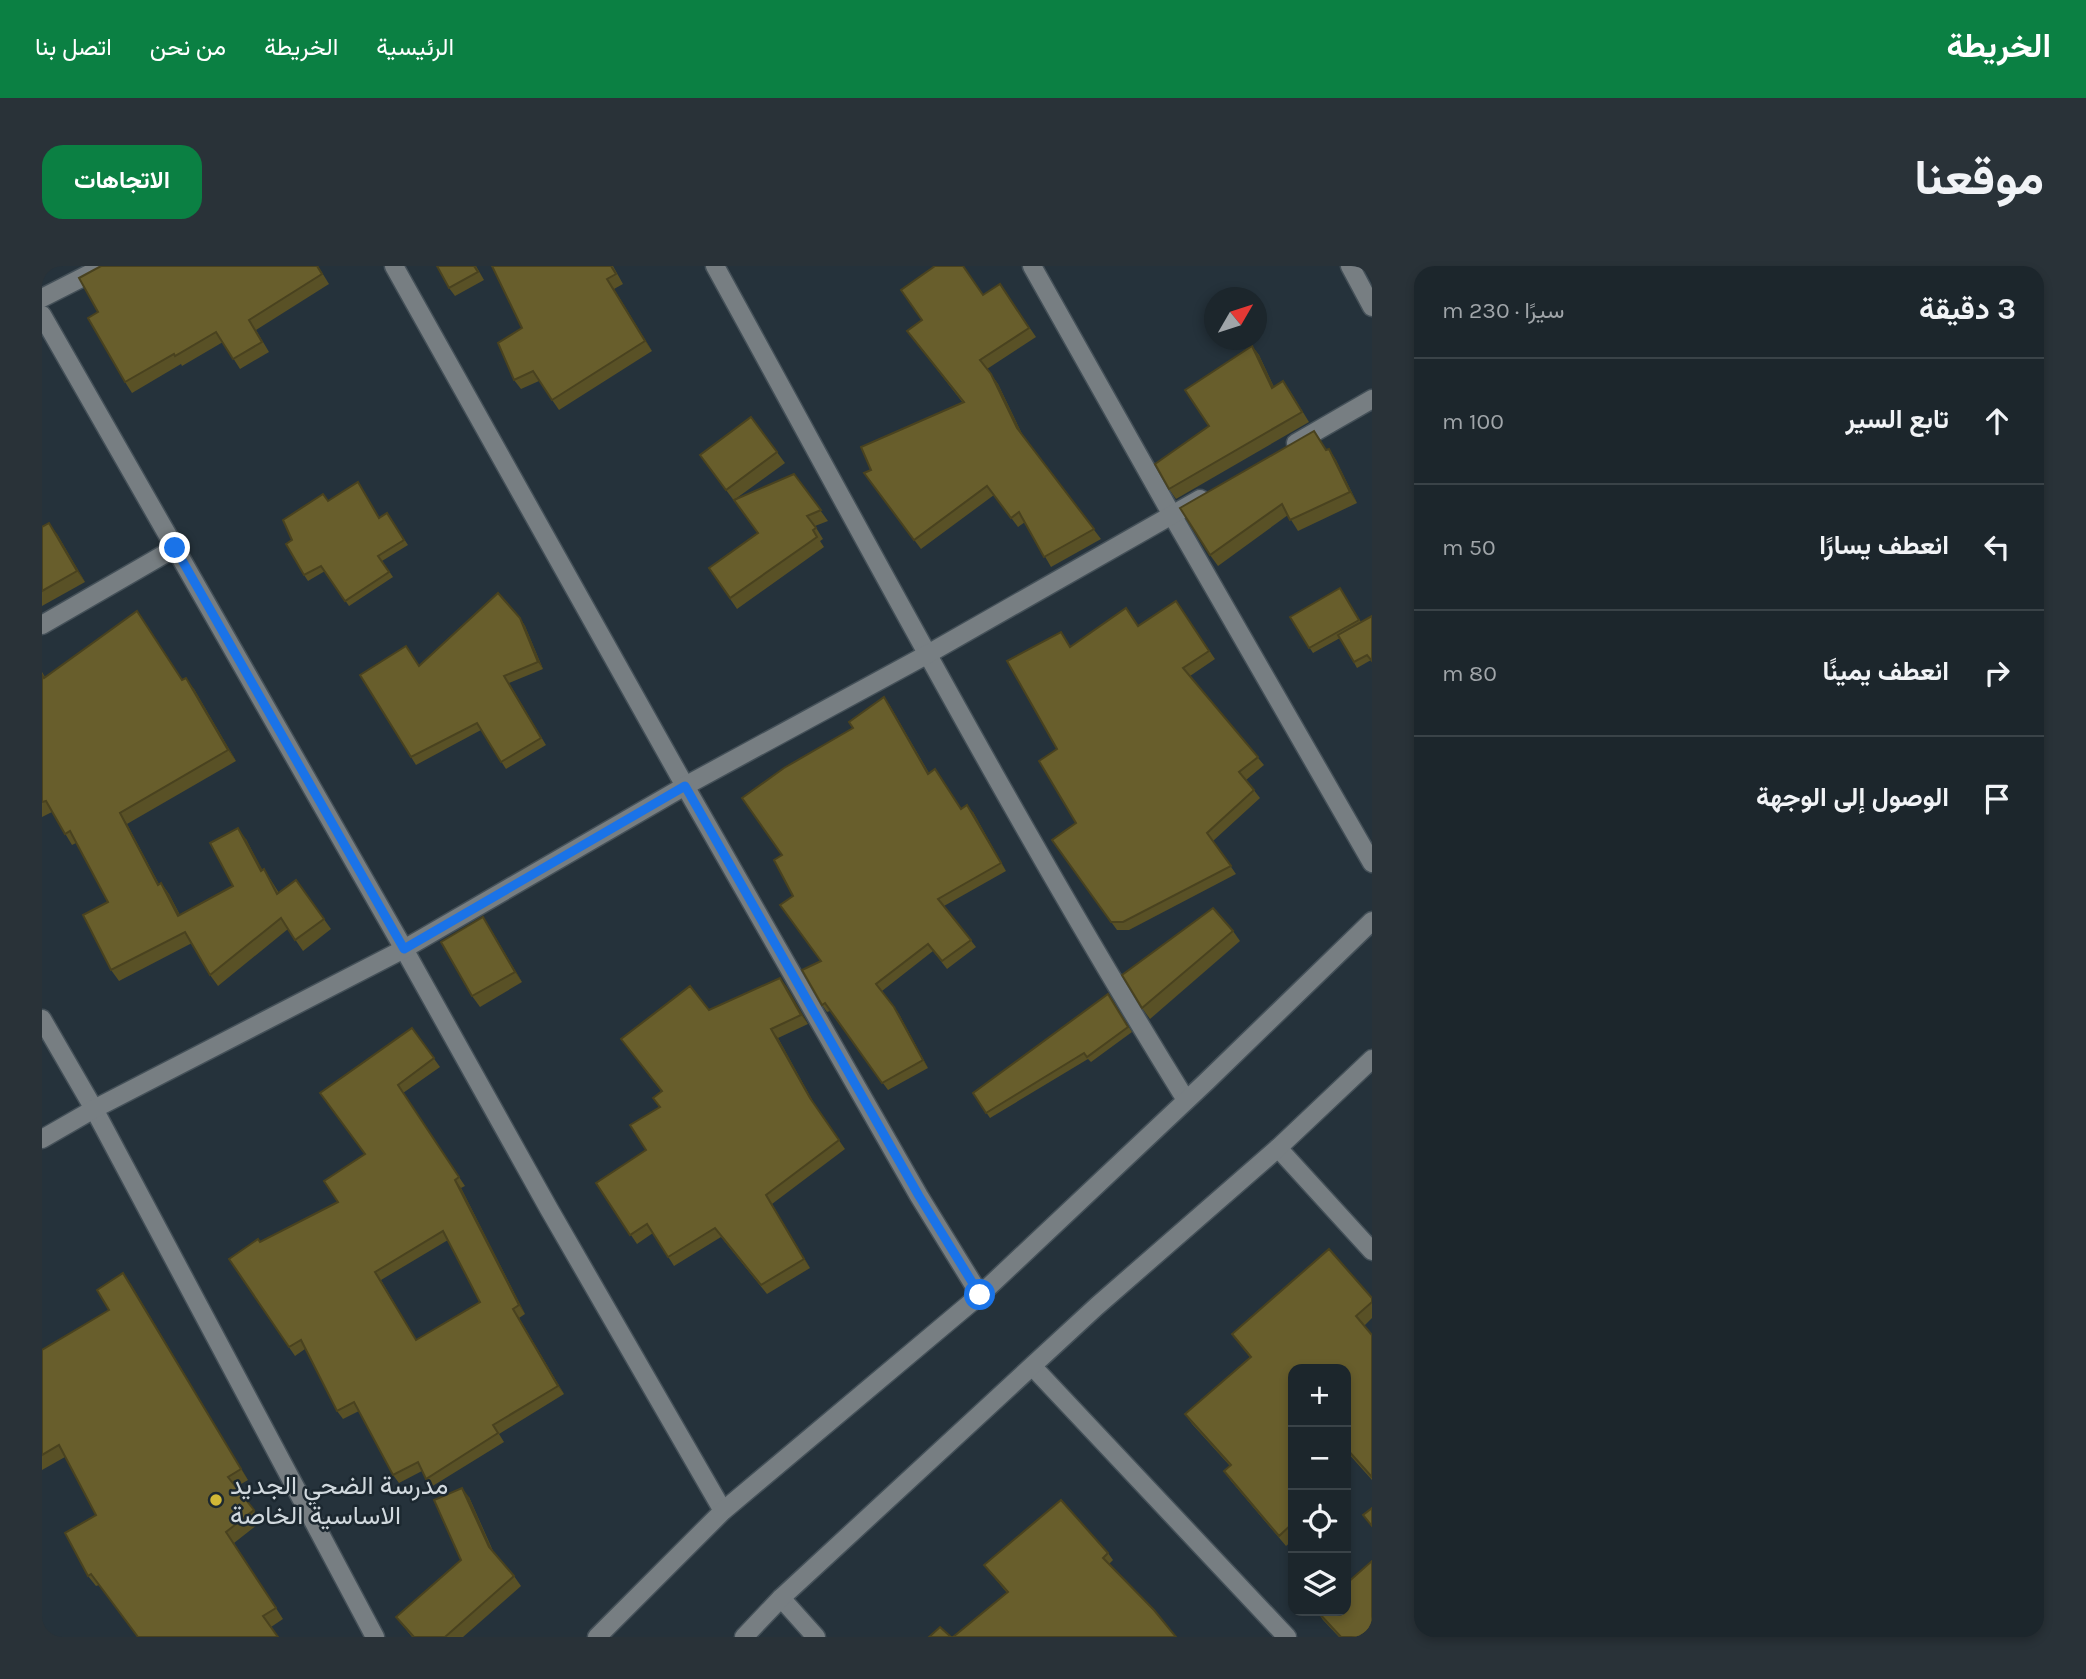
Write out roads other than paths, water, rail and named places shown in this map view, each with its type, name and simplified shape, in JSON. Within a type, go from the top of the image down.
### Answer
[{"type":"street","points":[[42,298],[105,266]]},
{"type":"street","points":[[394,266],[685,786],[912,1184],[980,1295]]},
{"type":"street","points":[[715,266],[1107,972],[1186,1100]]},
{"type":"street","points":[[1032,266],[1372,863]]},
{"type":"street","points":[[1350,266],[1372,307]]},
{"type":"street","points":[[42,315],[723,1511]]},
{"type":"street","points":[[1278,453],[1372,399]]},
{"type":"street","points":[[42,1139],[94,1109],[404,949],[685,786],[928,653],[1219,488]]},
{"type":"street","points":[[42,625],[175,548]]},
{"type":"street","points":[[597,1637],[723,1511],[980,1295],[1372,921]]},
{"type":"street","points":[[42,1019],[94,1109],[375,1637]]},
{"type":"street","points":[[744,1637],[781,1598],[1097,1306],[1279,1148],[1372,1059]]},
{"type":"street","points":[[1279,1148],[1372,1251]]},
{"type":"street","points":[[1033,1367],[1287,1637]]},
{"type":"street","points":[[781,1598],[816,1637]]},
{"type":"place","name":"مدرسة الضحي الجديد الاساسية الخاصة","points":[[216,1500]]}]
